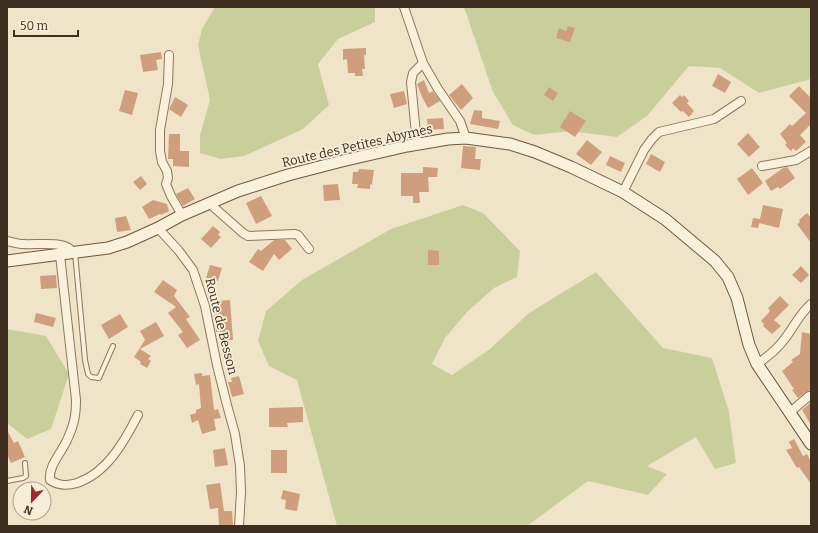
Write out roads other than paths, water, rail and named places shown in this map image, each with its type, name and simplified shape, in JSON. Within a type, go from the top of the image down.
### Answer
[{"type":"main road","name":"Route des Petites Abymes","points":[[158,228],[182,214],[238,191],[288,175],[417,144],[466,138],[510,144],[535,152],[571,167],[623,192],[665,219],[715,262],[728,277],[737,298],[749,345],[757,364],[811,444]]},
{"type":"main road","points":[[7,261],[108,248],[127,242],[158,228]]},
{"type":"street","points":[[404,7],[423,63],[438,89],[460,121],[466,138]]},
{"type":"street","points":[[169,55],[168,84],[160,130],[160,151],[162,162],[167,171],[168,178],[166,184],[171,196],[182,214]]},
{"type":"street","points":[[417,144],[411,82],[413,73],[423,63]]},
{"type":"street","points":[[623,192],[644,150],[659,132],[714,119],[741,101]]},
{"type":"street","points":[[762,166],[796,160],[811,151]]},
{"type":"street","points":[[209,203],[248,236],[295,234],[309,249]]},
{"type":"street","name":"Route de Besson","points":[[158,228],[179,251],[193,270],[205,306],[217,365],[235,434],[241,492],[239,526]]},
{"type":"street","points":[[7,241],[21,244],[58,244],[66,246],[70,249],[68,254],[76,418],[67,442],[51,470],[50,480],[56,484],[69,485],[87,480],[98,472],[123,443],[138,415]]},
{"type":"street","points":[[757,364],[782,342],[795,322],[811,304]]},
{"type":"street","points":[[789,413],[809,396],[811,396]]},
{"type":"lane","points":[[68,254],[85,360],[88,374],[91,378],[99,378],[104,370],[113,346]]},
{"type":"lane","points":[[7,481],[26,476],[25,462]]}]
